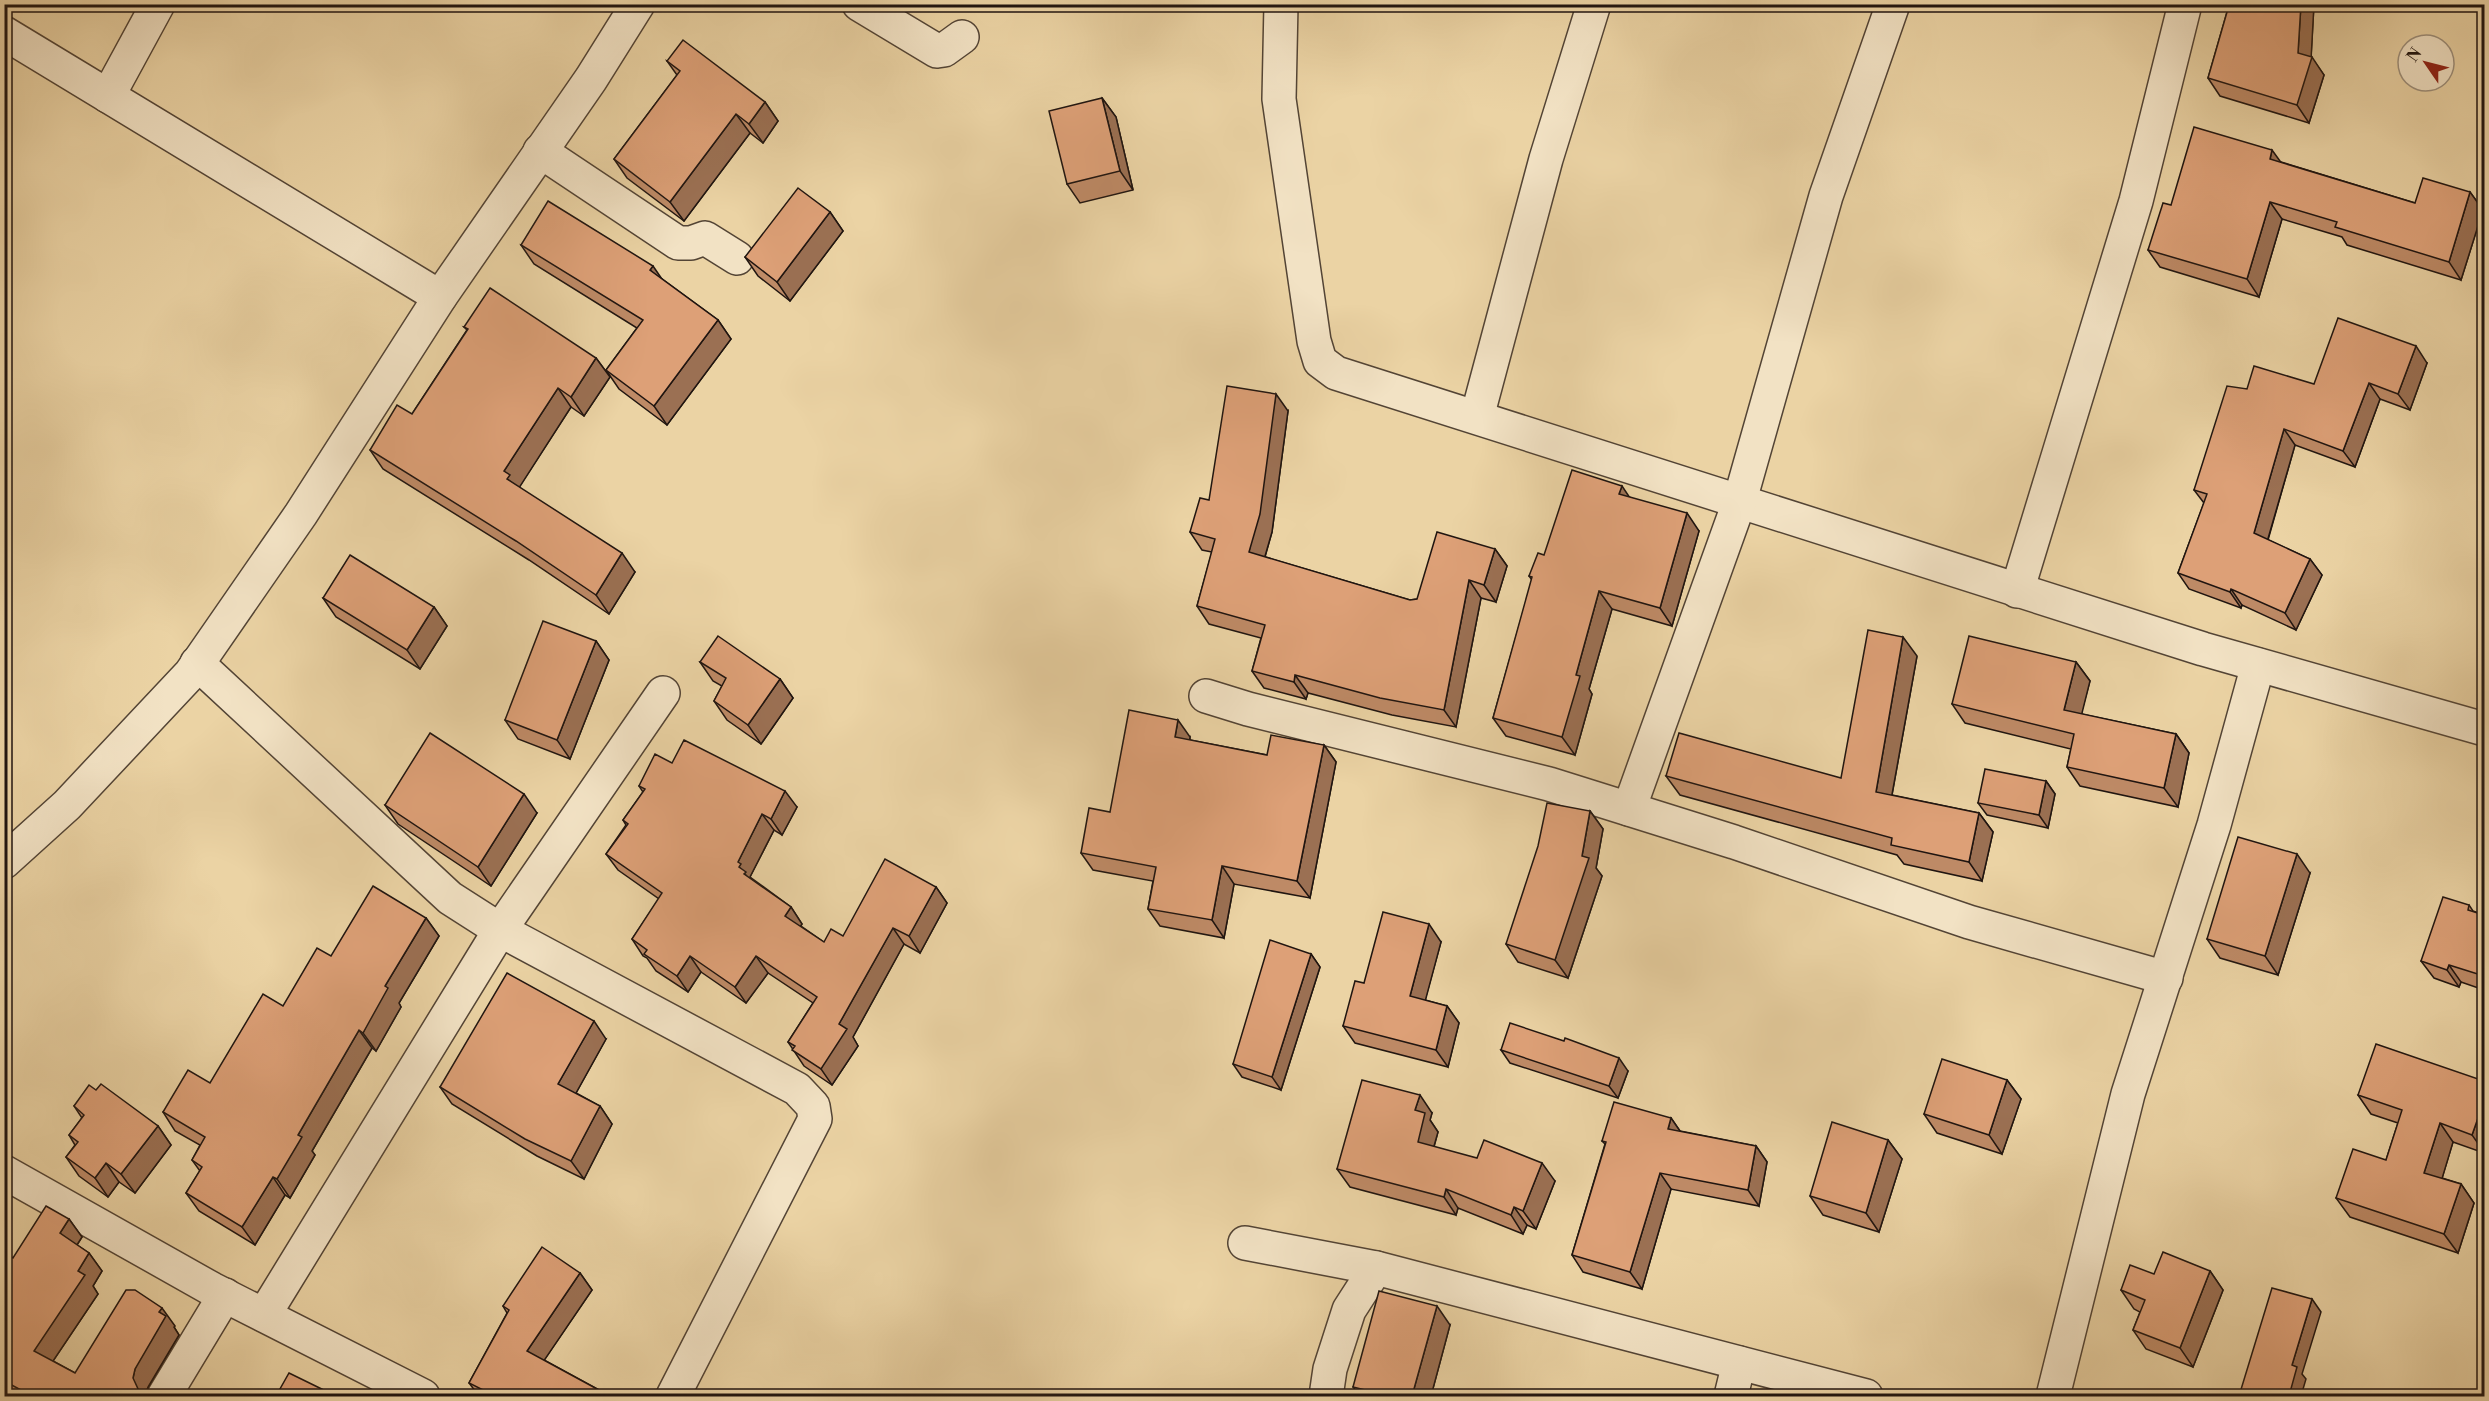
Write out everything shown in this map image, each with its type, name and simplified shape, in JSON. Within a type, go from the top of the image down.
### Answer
[{"type":"street","points":[[108,96],[158,4]]},
{"type":"street","points":[[4,862],[67,805],[197,663],[301,514],[440,297],[638,4]]},
{"type":"street","points":[[859,4],[937,51],[944,50],[962,38]]},
{"type":"street","points":[[1281,4],[1279,99],[1312,330],[1320,361],[1336,373],[1740,500],[2017,591],[2258,665],[2484,729]]},
{"type":"street","points":[[1477,417],[1546,159],[1594,4]]},
{"type":"street","points":[[1629,809],[1740,500],[1826,196],[1893,4]]},
{"type":"street","points":[[2017,591],[2136,201],[2186,4]]},
{"type":"street","points":[[4,33],[440,297]]},
{"type":"street","points":[[540,152],[678,243],[691,243],[705,238],[737,258]]},
{"type":"street","points":[[197,663],[450,898],[500,930],[797,1089],[813,1106],[815,1119],[673,1396]]},
{"type":"street","points":[[2053,1396],[2128,1094],[2214,825],[2258,665]]},
{"type":"street","points":[[264,1315],[500,930],[663,693]]},
{"type":"street","points":[[1206,696],[1248,709],[1549,784],[1734,842],[1969,922],[2166,978]]},
{"type":"street","points":[[4,1172],[225,1295],[423,1396]]},
{"type":"street","points":[[1245,1243],[1376,1268],[1866,1396]]},
{"type":"street","points":[[1326,1396],[1330,1369],[1349,1310],[1376,1268]]},
{"type":"street","points":[[164,1396],[225,1295]]},
{"type":"street","points":[[1731,1396],[1739,1363]]},
{"type":"building","points":[[2228,4],[2301,4],[2298,53],[2312,57],[2297,105],[2208,78]]},
{"type":"building","points":[[683,40],[765,102],[749,124],[736,114],[670,202],[614,159],[680,71],[667,61]]},
{"type":"building","points":[[1102,98],[1120,171],[1067,184],[1049,111]]},
{"type":"building","points":[[2194,127],[2272,150],[2270,159],[2415,203],[2423,178],[2470,192],[2449,262],[2335,227],[2337,222],[2270,202],[2247,279],[2148,250],[2163,203],[2171,205]]},
{"type":"building","points":[[798,188],[830,212],[777,282],[745,257]]},
{"type":"building","points":[[548,201],[653,266],[650,270],[718,320],[654,406],[606,370],[643,320],[521,245]]},
{"type":"building","points":[[490,288],[596,358],[571,397],[558,388],[504,471],[510,475],[507,479],[622,553],[596,595],[516,541],[370,450],[397,405],[412,414],[468,329],[464,327]]},
{"type":"building","points":[[2338,318],[2416,346],[2398,394],[2369,383],[2343,451],[2284,429],[2254,533],[2310,559],[2285,613],[2231,589],[2230,592],[2178,573],[2207,494],[2194,490],[2227,386],[2247,389],[2254,366],[2314,384]]},
{"type":"building","points":[[1227,386],[1276,394],[1260,514],[1249,552],[1410,600],[1417,599],[1437,532],[1495,549],[1484,585],[1469,580],[1444,710],[1380,698],[1295,675],[1294,682],[1252,671],[1265,625],[1197,606],[1215,539],[1190,532],[1200,498],[1209,500]]},
{"type":"building","points":[[1572,470],[1622,486],[1619,494],[1687,513],[1660,608],[1599,591],[1576,675],[1580,676],[1562,737],[1493,718],[1532,577],[1529,576],[1538,553],[1544,555]]},
{"type":"building","points":[[350,555],[434,607],[407,650],[323,598]]},
{"type":"building","points":[[543,621],[596,641],[557,740],[505,720]]},
{"type":"building","points":[[1868,630],[1903,637],[1876,792],[1979,813],[1969,862],[1891,845],[1892,838],[1666,776],[1679,733],[1841,778]]},
{"type":"building","points":[[718,636],[780,679],[748,725],[714,701],[726,678],[700,662]]},
{"type":"building","points":[[1969,636],[2076,662],[2064,710],[2176,734],[2164,788],[2067,767],[2074,734],[1952,704]]},
{"type":"building","points":[[1129,710],[1178,720],[1175,737],[1267,755],[1271,735],[1324,745],[1297,881],[1222,866],[1212,920],[1148,909],[1156,867],[1081,853],[1089,808],[1110,812]]},
{"type":"building","points":[[430,733],[524,794],[478,867],[385,805]]},
{"type":"building","points":[[684,740],[785,791],[771,819],[762,814],[738,862],[741,864],[739,867],[746,872],[744,874],[791,907],[785,916],[824,942],[831,929],[843,936],[885,859],[936,887],[909,936],[893,928],[839,1024],[847,1029],[821,1069],[792,1050],[795,1046],[788,1042],[817,997],[756,956],[735,987],[690,956],[677,976],[644,954],[647,950],[632,939],[662,893],[606,854],[628,824],[623,820],[645,789],[639,786],[655,754],[672,763]]},
{"type":"building","points":[[1985,769],[2046,781],[2039,815],[1978,803]]},
{"type":"building","points":[[1547,803],[1590,811],[1582,856],[1589,858],[1555,960],[1506,944],[1538,846]]},
{"type":"building","points":[[2238,837],[2297,854],[2265,956],[2207,939]]},
{"type":"building","points":[[373,886],[426,918],[385,986],[388,988],[363,1033],[359,1030],[298,1135],[302,1137],[277,1179],[273,1177],[242,1227],[186,1193],[202,1167],[192,1160],[205,1137],[163,1112],[188,1070],[210,1083],[263,994],[283,1006],[317,948],[331,956]]},
{"type":"building","points":[[2443,897],[2469,905],[2468,910],[2484,915],[2484,976],[2449,965],[2447,970],[2421,961]]},
{"type":"building","points":[[1383,912],[1429,924],[1410,996],[1447,1006],[1436,1050],[1343,1026],[1355,981],[1364,983]]},
{"type":"building","points":[[1270,940],[1311,954],[1272,1077],[1233,1064]]},
{"type":"building","points":[[507,973],[594,1021],[558,1084],[600,1106],[571,1161],[525,1139],[440,1087]]},
{"type":"building","points":[[1510,1023],[1564,1041],[1565,1038],[1619,1058],[1609,1086],[1501,1050]]},
{"type":"building","points":[[2376,1044],[2484,1081],[2484,1101],[2472,1135],[2440,1123],[2424,1173],[2461,1184],[2444,1234],[2336,1198],[2353,1149],[2386,1160],[2402,1110],[2358,1095]]},
{"type":"building","points":[[1942,1059],[2007,1080],[1989,1135],[1924,1114]]},
{"type":"building","points":[[1362,1080],[1420,1095],[1415,1110],[1425,1113],[1418,1142],[1477,1158],[1484,1140],[1542,1163],[1523,1211],[1514,1207],[1511,1215],[1446,1189],[1444,1197],[1337,1169]]},
{"type":"building","points":[[101,1084],[158,1126],[121,1174],[106,1163],[95,1178],[66,1157],[78,1142],[69,1135],[84,1115],[74,1106],[89,1085],[96,1090]]},
{"type":"building","points":[[1614,1102],[1671,1118],[1668,1129],[1756,1146],[1748,1190],[1660,1173],[1630,1272],[1572,1255],[1606,1142],[1602,1141]]},
{"type":"building","points":[[1832,1122],[1888,1140],[1866,1213],[1810,1196]]},
{"type":"building","points":[[46,1206],[69,1219],[60,1233],[89,1253],[78,1271],[85,1275],[34,1351],[75,1373],[126,1290],[135,1290],[162,1308],[159,1312],[166,1316],[135,1369],[133,1378],[139,1391],[135,1396],[23,1396],[25,1392],[4,1381],[4,1369],[7,1365],[4,1363],[4,1252],[13,1258]]},
{"type":"building","points":[[542,1247],[580,1273],[527,1351],[610,1396],[495,1396],[469,1383],[509,1310],[503,1306]]},
{"type":"building","points":[[2163,1252],[2210,1271],[2180,1348],[2133,1330],[2145,1300],[2121,1290],[2130,1265],[2154,1274]]},
{"type":"building","points":[[2272,1288],[2312,1299],[2292,1365],[2297,1367],[2289,1396],[2239,1396]]},
{"type":"building","points":[[1379,1291],[1437,1306],[1412,1396],[1389,1396],[1353,1387]]},
{"type":"building","points":[[289,1373],[336,1396],[276,1396]]}]
